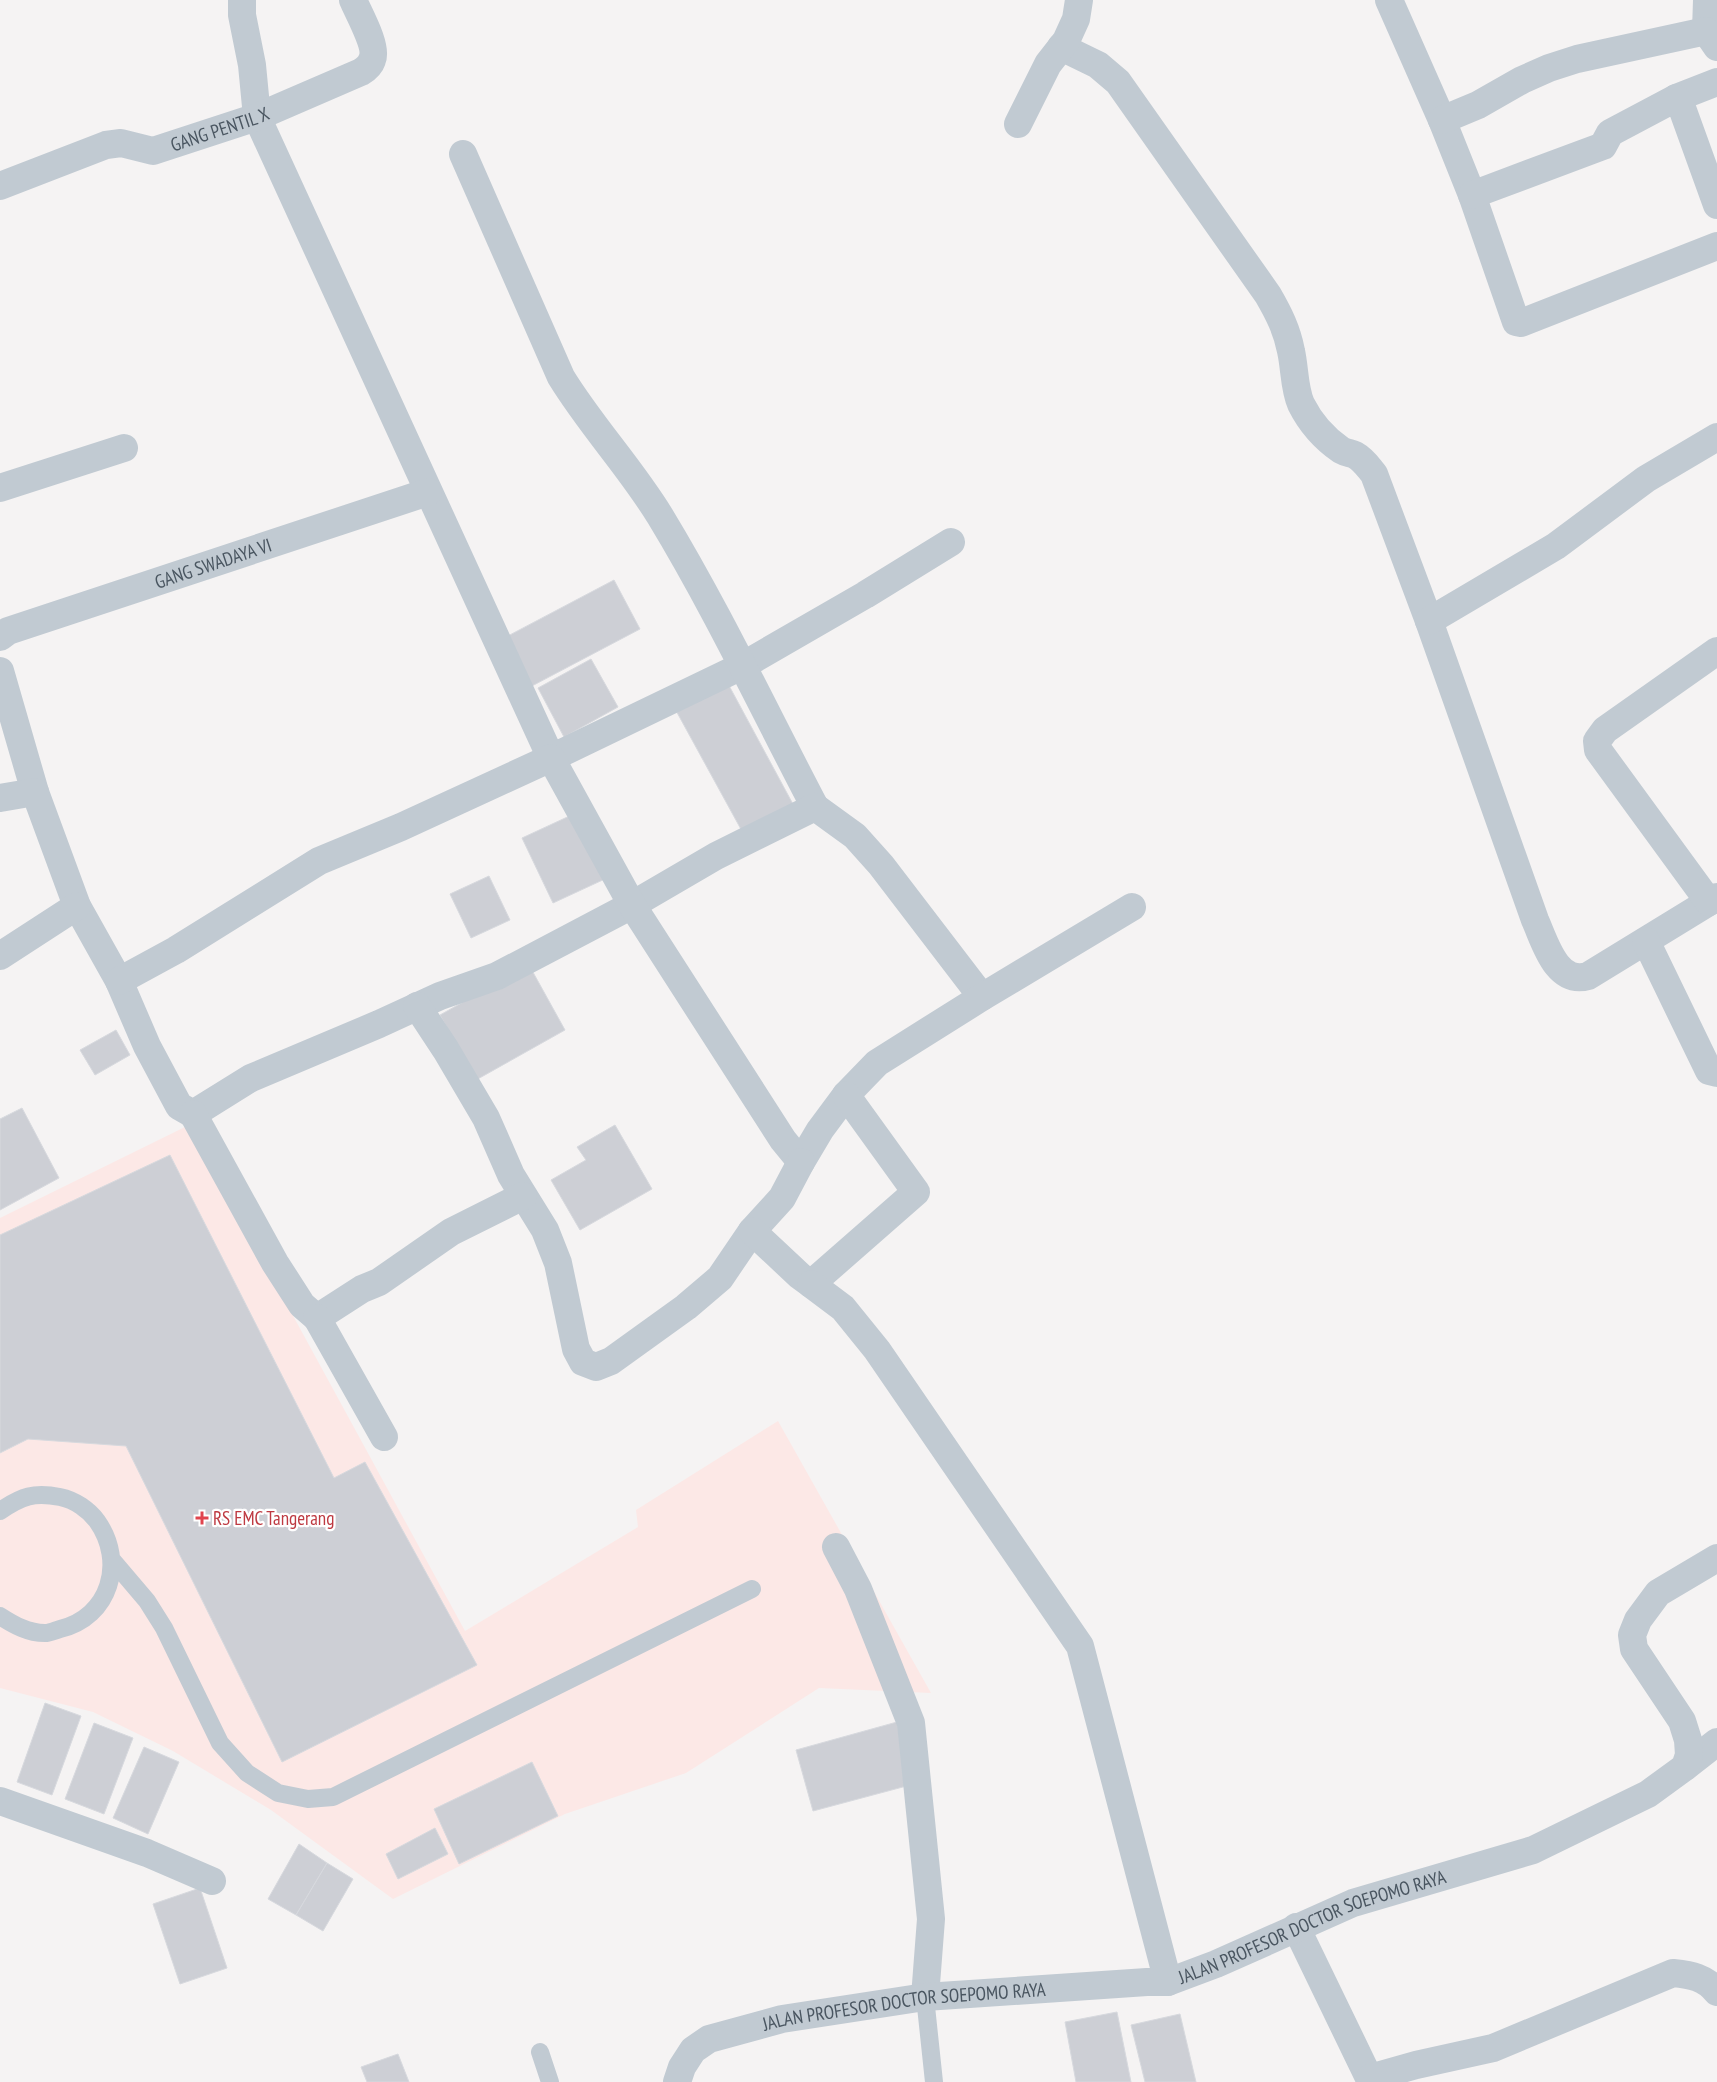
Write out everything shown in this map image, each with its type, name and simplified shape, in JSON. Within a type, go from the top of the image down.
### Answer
[{"type":"street","points":[[242,0],[242,15],[252,65],[257,117],[551,758],[632,906],[778,1132],[801,1162]]},
{"type":"street","name":"GANG PENTIL X","points":[[0,186],[106,145],[121,143],[153,151],[257,117],[361,72],[368,67],[373,59],[373,47],[353,0]]},
{"type":"street","points":[[1018,124],[1048,64],[1061,47],[1076,19],[1079,0]]},
{"type":"street","points":[[1389,0],[1442,120],[1472,194],[1516,322],[1522,323],[1717,246]]},
{"type":"street","points":[[1442,120],[1478,105],[1548,68],[1577,59],[1711,39],[1707,0]]},
{"type":"street","points":[[1061,47],[1098,65],[1118,82],[1268,295],[1283,321],[1291,351],[1296,389],[1302,404],[1318,429],[1344,452],[1354,455],[1364,462],[1374,474],[1430,621],[1532,910],[1554,963],[1567,974],[1580,978],[1588,976],[1713,900],[1598,750],[1597,741],[1606,730],[1717,651]]},
{"type":"street","points":[[1472,194],[1602,146],[1610,133],[1676,98],[1717,82]]},
{"type":"street","points":[[1676,98],[1682,108],[1717,205]]},
{"type":"street","points":[[463,154],[561,377],[581,410],[609,444],[659,514],[711,604],[815,807],[855,836],[881,865],[982,997]]},
{"type":"street","points":[[1430,621],[1556,546],[1646,479],[1717,438]]},
{"type":"street","points":[[0,488],[124,448]]},
{"type":"street","name":"GANG SWADAYA VI","points":[[0,637],[8,631],[428,492]]},
{"type":"street","points":[[118,981],[176,950],[319,861],[401,827],[551,758],[742,666],[866,595],[951,542]]},
{"type":"street","points":[[0,671],[35,792],[78,906],[118,981],[147,1046],[179,1106],[193,1114],[275,1263],[302,1305],[317,1318],[384,1437]]},
{"type":"street","points":[[0,798],[35,792]]},
{"type":"street","points":[[193,1114],[251,1078],[416,1006],[496,976],[632,906],[716,856],[815,807]]},
{"type":"street","points":[[0,956],[78,906]]},
{"type":"street","points":[[416,1006],[446,1050],[486,1118],[511,1176],[545,1230],[558,1263],[576,1349],[584,1362],[596,1367],[611,1361],[686,1307],[720,1278],[752,1231],[782,1198],[820,1130],[846,1095],[877,1064],[982,997],[1132,906]]},
{"type":"street","points":[[1646,941],[1709,1071],[1717,1073]]},
{"type":"street","points":[[811,1284],[925,1190],[846,1095]]},
{"type":"street","points":[[317,1318],[362,1289],[379,1282],[451,1232],[523,1196]]},
{"type":"street","points":[[752,1231],[800,1276],[844,1308],[877,1350],[1080,1646],[1168,1982]]},
{"type":"street","points":[[836,1547],[858,1589],[910,1723],[931,1919],[925,1997]]},
{"type":"street","points":[[1685,1767],[1688,1755],[1688,1740],[1682,1721],[1634,1649],[1632,1635],[1638,1620],[1658,1593],[1717,1558]]},
{"type":"street","name":"JALAN PROFESOR DOCTOR SOEPOMO RAYA","points":[[677,2082],[682,2067],[693,2050],[709,2038],[782,2019],[925,1997],[1168,1982],[1216,1964],[1353,1903],[1533,1850],[1648,1794],[1717,1742]]},
{"type":"street","points":[[0,1801],[147,1853],[212,1881]]},
{"type":"street","points":[[1296,1927],[1370,2080],[1416,2065],[1493,2048],[1673,1973],[1693,1975],[1710,1984],[1717,1992]]},
{"type":"lane","points":[[0,1511],[15,1500],[42,1494],[68,1498],[91,1513],[107,1535],[113,1561],[108,1588],[94,1611],[72,1626],[46,1633],[19,1628],[0,1616]]},
{"type":"lane","points":[[113,1561],[147,1601],[164,1628],[220,1743],[247,1774],[278,1793],[308,1799],[333,1797],[752,1589]]},
{"type":"lane","points":[[925,1997],[934,2082]]},
{"type":"lane","points":[[540,2052],[550,2082]]},
{"type":"shaded area","name":"RS EMC Tangerang","points":[[189,1125],[465,1631],[638,1527],[636,1510],[778,1421],[931,1693],[819,1688],[686,1773],[565,1814],[393,1899],[271,1810],[173,1751],[93,1712],[0,1688],[0,1218]]},
{"type":"building","points":[[614,580],[640,629],[530,687],[504,638]]},
{"type":"building","points":[[591,659],[618,707],[564,737],[538,688]]},
{"type":"building","points":[[726,680],[794,806],[743,833],[674,707]]},
{"type":"building","points":[[576,813],[607,878],[553,903],[522,838]]},
{"type":"building","points":[[489,876],[510,920],[471,938],[450,894]]},
{"type":"building","points":[[529,965],[565,1030],[476,1080],[440,1015]]},
{"type":"building","points":[[116,1030],[130,1055],[95,1075],[80,1050]]},
{"type":"building","points":[[22,1108],[59,1178],[0,1210],[0,1119]]},
{"type":"building","points":[[615,1125],[652,1189],[580,1230],[551,1180],[586,1160],[577,1147]]},
{"type":"building","points":[[170,1155],[334,1478],[365,1462],[477,1665],[282,1762],[126,1446],[28,1439],[0,1453],[0,1235]]},
{"type":"building","points":[[45,1703],[81,1716],[52,1795],[17,1782]]},
{"type":"building","points":[[897,1722],[914,1784],[813,1811],[796,1750]]},
{"type":"building","points":[[94,1723],[133,1738],[104,1814],[65,1799]]},
{"type":"building","points":[[144,1747],[179,1762],[148,1834],[113,1818]]},
{"type":"building","points":[[532,1762],[558,1816],[459,1864],[434,1809]]},
{"type":"building","points":[[435,1828],[448,1854],[398,1879],[386,1854]]},
{"type":"building","points":[[299,1844],[327,1863],[296,1915],[268,1899]]},
{"type":"building","points":[[327,1863],[353,1879],[323,1931],[296,1915]]},
{"type":"building","points":[[200,1888],[227,1968],[180,1984],[153,1904]]},
{"type":"building","points":[[1117,2012],[1131,2082],[1076,2082],[1065,2022]]},
{"type":"building","points":[[1180,2014],[1196,2082],[1145,2082],[1131,2025]]},
{"type":"building","points":[[398,2054],[409,2082],[367,2082],[361,2067]]},
{"type":"place","name":"RS EMC Tangerang","points":[[202,1518]]}]
